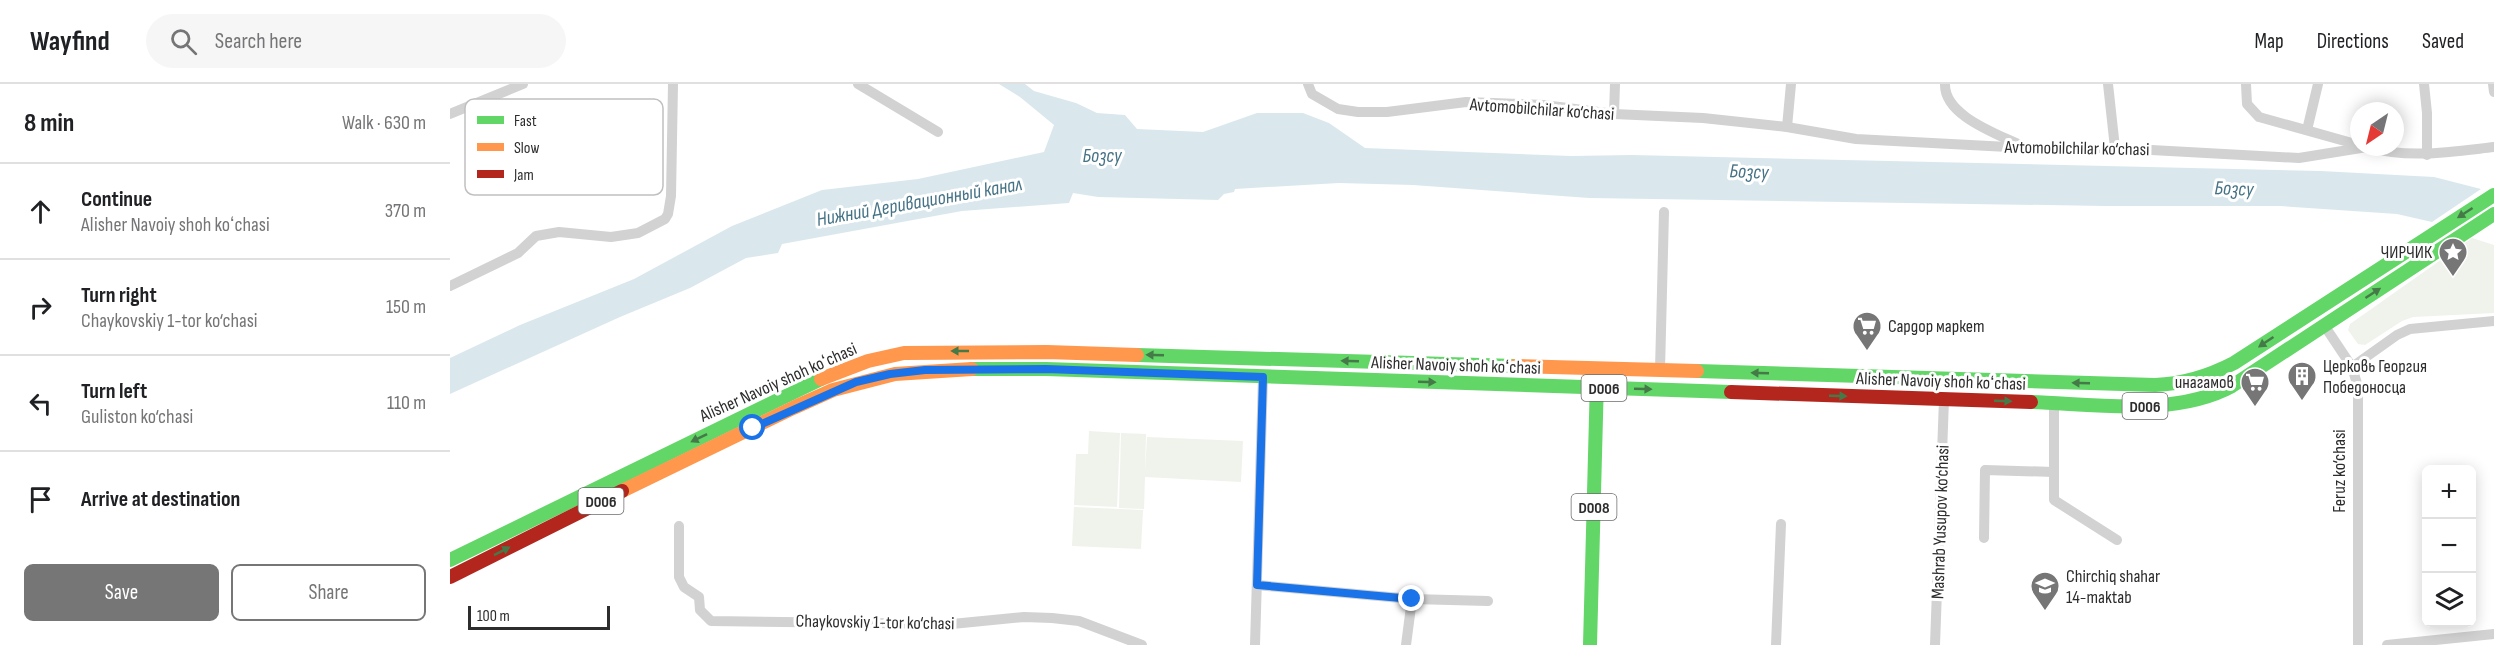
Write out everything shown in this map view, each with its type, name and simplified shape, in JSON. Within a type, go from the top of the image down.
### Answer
[{"type":"main road","name":"Alisher Navoiy shoh koʻchasi","points":[[450,560],[814,382],[857,364],[895,354],[933,351],[1047,352],[2170,385],[2202,378],[2220,370],[2494,195]]},
{"type":"main road","name":"Alisher Navoiy shoh koʻchasi","points":[[450,577],[753,428],[843,387],[873,378],[908,372],[960,368],[2154,406],[2197,402],[2223,391],[2494,214]]},
{"type":"main road","name":"Feruz ko‘chasi","points":[[2314,310],[2325,325]]},
{"type":"main road","name":"D008","points":[[1590,645],[1597,369]]},
{"type":"street","points":[[486,99],[523,84]]},
{"type":"street","points":[[450,286],[518,253],[536,236],[560,232],[611,237],[638,233],[665,219],[669,209],[673,84]]},
{"type":"street","points":[[858,84],[938,132]]},
{"type":"street","name":"Avtomobilchilar ko‘chasi","points":[[1308,84],[1312,94],[1338,109],[1358,112],[1387,112],[1466,102],[1544,105],[1614,114],[1703,118],[1787,127],[1856,139],[2027,148],[2115,148],[2299,158],[2350,150]]},
{"type":"street","points":[[1614,84],[1614,114]]},
{"type":"street","points":[[1787,127],[1791,84]]},
{"type":"street","points":[[1945,84],[1945,90],[1954,109],[1979,125],[2027,148]]},
{"type":"street","points":[[2108,84],[2115,148]]},
{"type":"street","points":[[2246,84],[2247,104],[2259,117],[2350,142]]},
{"type":"street","points":[[2307,130],[2318,84]]},
{"type":"street","points":[[2424,84],[2427,155]]},
{"type":"street","points":[[2493,84],[2494,92]]},
{"type":"street","points":[[450,114],[465,108]]},
{"type":"street","points":[[2404,154],[2427,155],[2494,147]]},
{"type":"street","points":[[1660,370],[1664,212]]},
{"type":"street","points":[[2352,367],[2397,335],[2410,329],[2494,321]]},
{"type":"street","name":"Feruz ko‘chasi","points":[[2325,325],[2352,367],[2358,387],[2358,645]]},
{"type":"street","points":[[1255,645],[1263,377]]},
{"type":"street","name":"Mashrab Yusupov ko‘chasi","points":[[1935,645],[1944,399]]},
{"type":"street","points":[[2054,403],[2054,500],[2117,540]]},
{"type":"street","points":[[1984,538],[1986,470],[2054,472]]},
{"type":"street","points":[[1776,645],[1781,524]]},
{"type":"street","name":"Chaykovskiy 1-tor ko‘chasi","points":[[679,526],[679,577],[684,587],[699,597],[700,610],[711,621],[952,624],[1024,617],[1052,618],[1079,621],[1142,645]]},
{"type":"street","points":[[1257,585],[1412,599],[1488,601]]},
{"type":"street","points":[[1406,645],[1412,599]]},
{"type":"street","points":[[2387,645],[2494,634]]},
{"type":"shaded area","points":[[2472,238],[2494,245],[2494,313],[2413,317],[2402,321],[2365,345],[2358,344],[2348,330],[2350,324]]},
{"type":"shaded area","points":[[1089,431],[1120,433],[1117,507],[1074,505],[1076,454],[1088,454]]},
{"type":"shaded area","points":[[1121,433],[1146,434],[1145,472],[1147,437],[1243,441],[1241,482],[1145,477],[1144,509],[1119,508]]},
{"type":"shaded area","points":[[1074,507],[1143,510],[1141,549],[1072,546]]},
{"type":"water","name":"Бозсу","points":[[999,84],[1025,84],[1034,91],[1076,103],[1097,113],[1125,115],[1137,129],[1203,132],[1257,113],[1303,113],[1329,123],[1365,148],[1571,156],[1632,155],[2321,171],[2434,177],[2481,189],[2432,222],[2397,214],[2280,206],[2105,206],[1589,198],[1413,185],[1339,183],[1235,189],[1234,192],[1224,194],[1218,200],[1098,197],[1073,193],[1069,203],[962,211],[782,244],[778,253],[746,258],[690,288],[450,394],[450,358],[520,325],[634,279],[732,226],[822,190],[918,179],[1044,152],[1054,125],[1020,97]]},
{"type":"traffic: fast","points":[[1697,371],[2155,385],[2186,381],[2234,363],[2494,195]]},
{"type":"traffic: fast","points":[[2031,402],[2134,406],[2186,402],[2210,396],[2232,386],[2494,214]]},
{"type":"traffic: fast","points":[[1137,355],[1515,366]]},
{"type":"traffic: fast","points":[[972,369],[1046,369],[1731,392]]},
{"type":"traffic: fast","points":[[450,560],[821,379]]},
{"type":"traffic: fast","points":[[1590,645],[1597,379]]},
{"type":"traffic: slow","points":[[821,379],[868,361],[904,353],[1047,352],[1137,355]]},
{"type":"traffic: slow","points":[[1515,366],[1697,371]]},
{"type":"traffic: slow","points":[[622,491],[833,390],[895,374],[972,369]]},
{"type":"traffic: jam","points":[[1731,392],[2031,402]]},
{"type":"traffic: jam","points":[[450,577],[622,491]]},
{"type":"place","name":"ЧИРЧИК","points":[[2453,278]]},
{"type":"place","name":"Сардор маркет","points":[[1867,352]]},
{"type":"place","name":"Церковь Георгия Победоносца","points":[[2302,402]]},
{"type":"place","name":"инагамов","points":[[2255,408]]},
{"type":"place","name":"Chirchiq shahar 14-maktab","points":[[2045,612]]},
{"type":"route","points":[[753,428],[856,382],[890,374],[925,370],[1046,369],[1263,377],[1257,585],[1412,599]]},
{"type":"water label","name":"Нижний Деривационный канал","points":[[919,201]]}]
